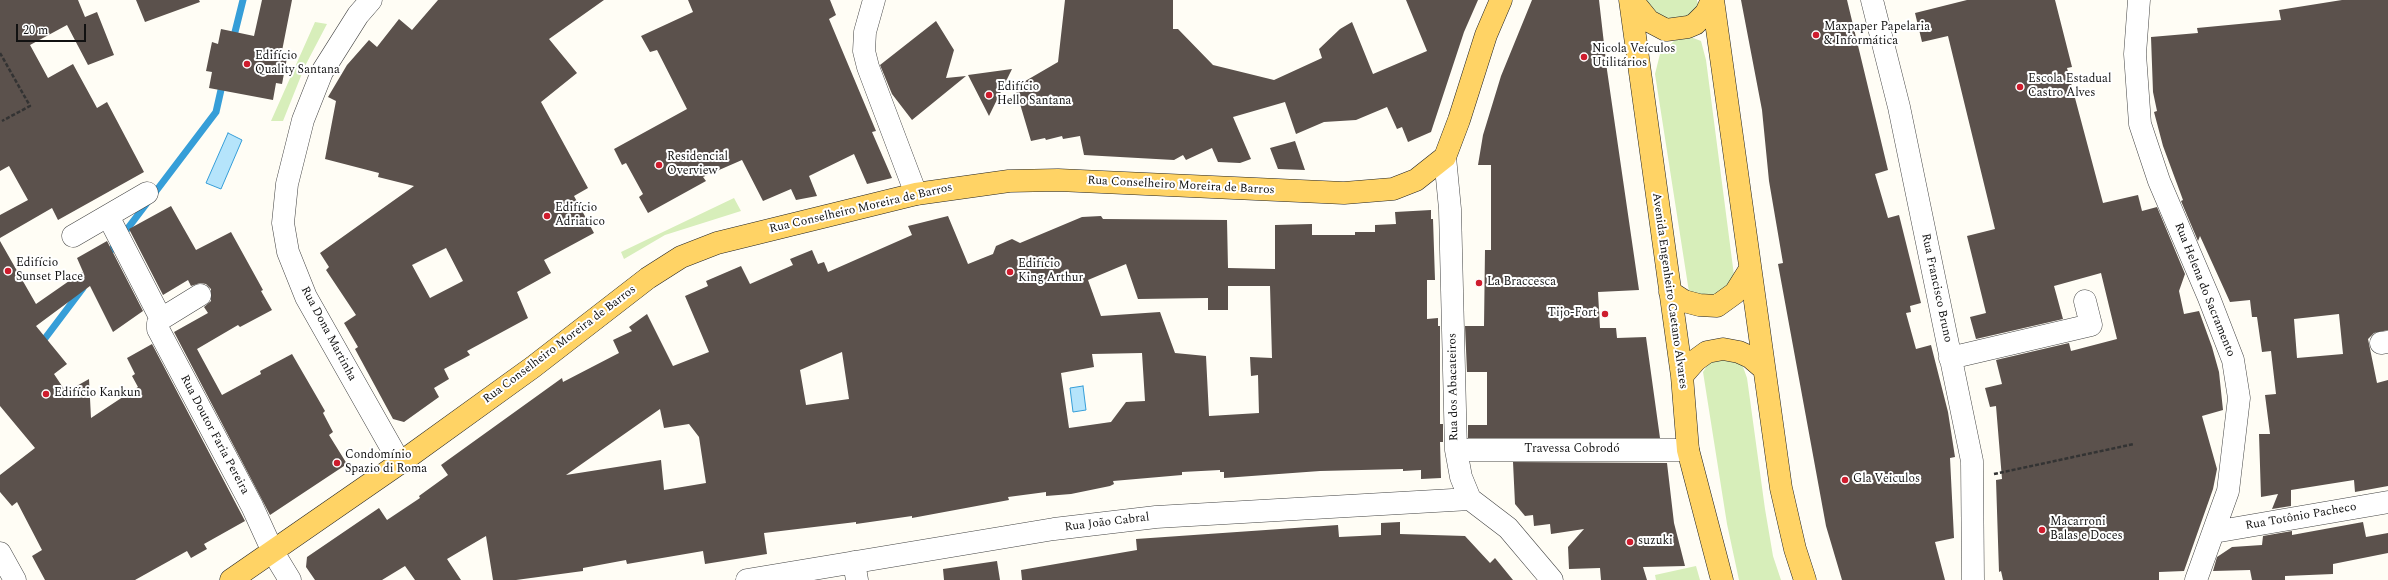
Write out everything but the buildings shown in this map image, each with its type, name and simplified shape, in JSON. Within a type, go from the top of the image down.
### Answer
[{"type":"main road","points":[[1445,157],[1459,120],[1486,35],[1501,0]]},
{"type":"main road","points":[[1631,0],[1649,22],[1666,30],[1688,27],[1695,24],[1706,13],[1712,0]]},
{"type":"main road","name":"Avenida Engenheiro Caetano Alvares","points":[[1631,0],[1682,376],[1688,450],[1722,580]]},
{"type":"main road","points":[[1712,0],[1781,488],[1795,549],[1805,580]]},
{"type":"main road","name":"Rua Conselheiro Moreira de Barros","points":[[231,580],[400,463],[533,367],[648,278],[682,257],[717,243],[916,194],[1009,181],[1051,180],[1344,193],[1393,189],[1416,180],[1445,157]]},
{"type":"main road","points":[[1670,292],[1684,301],[1699,305],[1717,306],[1735,293],[1750,269]]},
{"type":"main road","points":[[1682,376],[1696,360],[1707,352],[1723,349],[1739,352],[1750,357],[1764,369]]},
{"type":"street","points":[[874,0],[864,32],[864,51],[868,67],[916,194]]},
{"type":"street","name":"Rua Francisco Bruno","points":[[1872,0],[1898,107],[1972,461],[1973,580]]},
{"type":"street","name":"Rua Helena do Sacramento","points":[[2138,0],[2135,54],[2140,124],[2159,181],[2209,298],[2232,360],[2239,398],[2236,437],[2228,491],[2196,580]]},
{"type":"street","name":"Rua Dona Martinha","points":[[361,5],[322,72],[303,120],[286,184],[283,223],[288,252],[306,297],[400,463]]},
{"type":"street","name":"Rua dos Abacateiros","points":[[1445,157],[1450,209],[1456,450],[1461,477],[1470,499]]},
{"type":"street","points":[[73,236],[147,193]]},
{"type":"street","name":"Rua Doutor Faria Pereira","points":[[108,216],[161,319],[158,323],[158,330],[252,506],[273,552],[290,580]]},
{"type":"street","points":[[161,319],[200,295]]},
{"type":"street","points":[[1950,358],[2091,325],[2085,301]]},
{"type":"street","name":"Travessa Cobrodó","points":[[1456,450],[1688,450]]},
{"type":"street","points":[[1470,499],[1508,528],[1552,580]]},
{"type":"street","name":"Rua João Cabral","points":[[747,580],[856,571],[1054,529],[1156,517],[1470,499]]},
{"type":"street","name":"Rua Totônio Pacheco","points":[[2214,532],[2388,502]]},
{"type":"street","points":[[0,553],[15,580]]},
{"type":"path","points":[[0,53],[30,106],[2,121]]},
{"type":"path","points":[[1972,478],[2134,444]]},
{"type":"green space","points":[[1643,0],[1697,0],[1699,9],[1689,19],[1669,22],[1656,14]]},
{"type":"green space","points":[[315,22],[327,24],[305,66],[283,121],[271,121]]},
{"type":"green space","points":[[1688,36],[1701,41],[1706,60],[1735,283],[1725,293],[1703,299],[1689,292],[1655,74],[1660,54],[1674,41]]},
{"type":"green space","points":[[734,198],[741,211],[665,235],[624,259],[621,252]]},
{"type":"green space","points":[[1712,358],[1741,361],[1747,378],[1765,509],[1773,556],[1781,580],[1739,580],[1727,524],[1703,372]]},
{"type":"green space","points":[[1696,566],[1700,580],[1656,580],[1655,575]]},
{"type":"water","points":[[228,133],[242,140],[221,189],[206,183]]},
{"type":"water","points":[[1083,386],[1086,410],[1073,412],[1070,388]]},
{"type":"waterway","points":[[233,40],[243,0]]},
{"type":"waterway","points":[[106,257],[216,112],[223,81]]},
{"type":"waterway","points":[[40,345],[83,288]]},
{"type":"place","name":"Maxpaper Papelaria & Informática","points":[[1816,35]]},
{"type":"place","name":"Nicola Veículos Utilitários","points":[[1584,57]]},
{"type":"place","name":"Edifício Quality Santana","points":[[247,64]]},
{"type":"place","name":"Escola Estadual Castro Alves","points":[[2020,87]]},
{"type":"place","name":"Edifício Hello Santana","points":[[989,95]]},
{"type":"place","name":"Residencial Overview","points":[[659,165]]},
{"type":"place","name":"Edifício Adriatico","points":[[547,216]]},
{"type":"place","name":"Edifício Sunset Place","points":[[8,271]]},
{"type":"place","name":"Edifício King Arthur","points":[[1010,272]]},
{"type":"place","name":"La Braccesca","points":[[1479,283]]},
{"type":"place","name":"Tijo-Fort","points":[[1605,314]]},
{"type":"place","name":"Edifício Kankun","points":[[46,394]]},
{"type":"place","name":"Condomínio Spazio di Roma","points":[[337,463]]},
{"type":"place","name":"Gla Veiculos","points":[[1845,480]]},
{"type":"place","name":"Macarroni Balas e Doces","points":[[2042,530]]},
{"type":"place","name":"suzuki","points":[[1630,542]]}]
